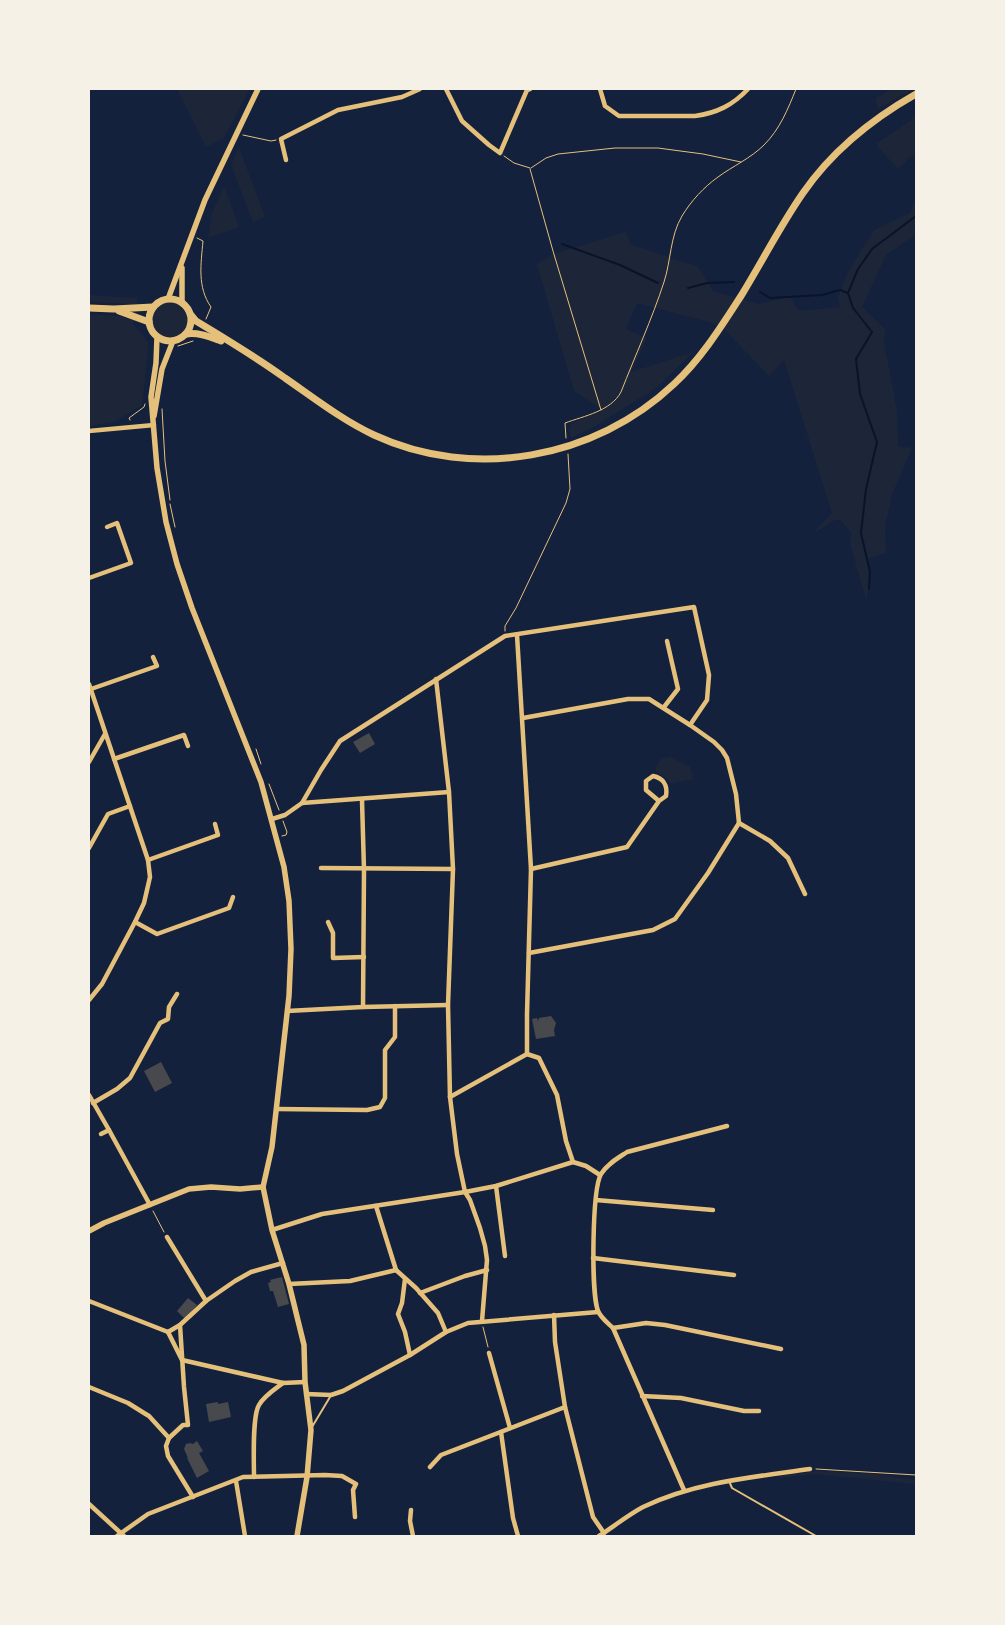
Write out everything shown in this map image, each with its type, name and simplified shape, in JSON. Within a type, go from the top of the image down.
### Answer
[{"type":"main road","points":[[168,299],[205,200],[258,89]]},
{"type":"main road","points":[[191,315],[203,325],[258,359],[343,419],[387,441],[424,452],[451,457],[493,459],[520,457],[559,449],[584,441],[619,424],[653,402],[674,384],[700,356],[718,331],[803,193],[836,154],[871,123],[916,94]]},
{"type":"main road","points":[[182,264],[182,303]]},
{"type":"main road","points":[[154,422],[162,369],[174,345],[186,334],[191,324],[191,315],[188,308],[182,303],[168,299],[153,307],[149,322],[152,332],[157,337],[174,345]]},
{"type":"main road","points":[[89,308],[153,307]]},
{"type":"main road","points":[[114,309],[149,322]]},
{"type":"main road","points":[[186,334],[199,334],[234,345]]},
{"type":"main road","points":[[157,337],[156,363],[151,397],[162,503],[177,564],[210,655],[256,767],[277,837],[289,901],[291,949],[287,1011],[272,1147],[263,1187],[272,1230],[289,1284],[304,1344],[305,1382],[311,1430],[307,1476],[298,1536]]},
{"type":"main road","points":[[89,1230],[104,1222],[189,1189],[263,1187]]},
{"type":"street","points":[[286,160],[281,138],[338,110],[402,97],[420,89]]},
{"type":"street","points":[[446,89],[462,121],[500,153],[528,89]]},
{"type":"street","points":[[600,89],[605,106],[619,116],[707,115],[729,106],[748,89]]},
{"type":"street","points":[[89,431],[131,427],[154,422]]},
{"type":"street","points":[[89,578],[131,563],[118,523],[107,527]]},
{"type":"street","points":[[272,819],[282,816],[302,803],[340,741],[505,636],[694,607],[708,675],[707,700],[690,725]]},
{"type":"street","points":[[517,635],[531,869],[527,1054]]},
{"type":"street","points":[[664,707],[678,689],[667,641]]},
{"type":"street","points":[[89,1000],[102,984],[135,922],[144,903],[150,878],[148,860],[90,686],[157,666],[153,656]]},
{"type":"street","points":[[436,679],[449,792],[453,869],[448,1005],[450,1096],[457,1154],[465,1192],[470,1200],[485,1246],[487,1270],[482,1321]]},
{"type":"street","points":[[523,718],[628,699],[650,699],[714,742],[727,758],[736,794],[739,823],[708,873],[675,920],[653,930],[529,953]]},
{"type":"street","points":[[89,762],[105,734]]},
{"type":"street","points":[[114,759],[184,735],[188,746]]},
{"type":"street","points":[[531,869],[626,847],[659,801],[666,796],[667,789],[663,781],[653,776],[646,781],[646,790],[659,801]]},
{"type":"street","points":[[302,803],[449,792]]},
{"type":"street","points":[[362,800],[364,870],[363,1007]]},
{"type":"street","points":[[89,848],[108,814],[130,806]]},
{"type":"street","points":[[739,823],[770,841],[788,858],[805,894]]},
{"type":"street","points":[[148,860],[218,835],[215,824]]},
{"type":"street","points":[[321,868],[364,870],[453,869]]},
{"type":"street","points":[[135,922],[157,934],[229,908],[233,897]]},
{"type":"street","points":[[328,922],[333,933],[333,958],[364,957]]},
{"type":"street","points":[[93,1103],[117,1089],[130,1078],[160,1023],[168,1019],[176,994]]},
{"type":"street","points":[[287,1011],[448,1005]]},
{"type":"street","points":[[276,1109],[367,1110],[380,1107],[385,1098],[385,1050],[395,1037],[395,1006]]},
{"type":"street","points":[[450,1096],[527,1054],[539,1058],[555,1090],[566,1141],[573,1162]]},
{"type":"street","points":[[89,1095],[150,1205]]},
{"type":"street","points":[[684,1490],[613,1328],[598,1312],[593,1273],[596,1200],[600,1175],[613,1160],[627,1152],[727,1126]]},
{"type":"street","points":[[101,1134],[109,1130]]},
{"type":"street","points":[[272,1230],[322,1214],[496,1186],[573,1162],[586,1166],[600,1175]]},
{"type":"street","points":[[496,1186],[505,1256]]},
{"type":"street","points":[[596,1200],[713,1210]]},
{"type":"street","points":[[376,1206],[396,1270],[438,1313],[446,1332]]},
{"type":"street","points":[[167,1237],[206,1301]]},
{"type":"street","points":[[593,1258],[734,1275]]},
{"type":"street","points":[[168,1332],[180,1325],[206,1301],[235,1281],[251,1272],[283,1263]]},
{"type":"street","points":[[289,1284],[350,1281],[396,1270]]},
{"type":"street","points":[[420,1293],[487,1270]]},
{"type":"street","points":[[405,1279],[402,1303],[398,1314],[410,1355]]},
{"type":"street","points":[[89,1301],[168,1332],[182,1360]]},
{"type":"street","points":[[306,1394],[331,1395],[342,1391],[410,1355],[446,1332],[468,1324],[482,1321],[598,1312]]},
{"type":"street","points":[[554,1315],[555,1342],[565,1407],[593,1517],[604,1533]]},
{"type":"street","points":[[613,1328],[646,1323],[665,1325],[781,1349]]},
{"type":"street","points":[[180,1325],[188,1424],[169,1438],[166,1446],[168,1456],[193,1497]]},
{"type":"street","points":[[489,1353],[510,1428]]},
{"type":"street","points":[[182,1360],[283,1383],[305,1382]]},
{"type":"street","points":[[254,1477],[255,1415],[259,1405],[283,1383]]},
{"type":"street","points":[[89,1387],[128,1403],[149,1416],[169,1438]]},
{"type":"street","points":[[642,1396],[681,1398],[744,1411],[759,1411]]},
{"type":"street","points":[[430,1467],[441,1455],[565,1407]]},
{"type":"street","points":[[501,1432],[513,1518],[518,1536]]},
{"type":"street","points":[[599,1536],[642,1508],[684,1490],[810,1469]]},
{"type":"street","points":[[89,1504],[121,1535],[148,1514],[243,1478],[325,1475],[342,1476],[356,1484],[354,1490],[355,1517]]},
{"type":"street","points":[[236,1481],[245,1536]]},
{"type":"street","points":[[411,1510],[410,1522],[413,1536]]},
{"type":"lane","points":[[311,1430],[331,1395]]},
{"type":"lane","points":[[729,1481],[732,1488],[816,1536]]},
{"type":"path","points":[[566,431],[565,423],[601,410],[614,402],[621,392],[665,281],[673,243],[681,218],[695,198],[717,178],[765,144],[787,112],[796,89]]},
{"type":"path","points":[[241,135],[271,141],[281,138]]},
{"type":"path","points":[[530,169],[546,158],[558,154],[615,148],[658,148],[742,162]]},
{"type":"path","points":[[500,153],[506,158],[530,169]]},
{"type":"path","points":[[530,169],[601,410]]},
{"type":"path","points":[[203,241],[201,282],[203,292],[212,307],[203,325]]},
{"type":"path","points":[[174,345],[178,346],[196,340],[199,334]]},
{"type":"path","points":[[131,427],[129,418],[144,407],[145,402]]},
{"type":"path","points":[[162,404],[165,461],[175,529]]},
{"type":"path","points":[[505,636],[505,626],[516,608],[566,503],[570,489],[568,468]]},
{"type":"path","points":[[256,750],[263,767]]},
{"type":"path","points":[[268,782],[287,832],[286,835],[277,837]]},
{"type":"path","points":[[150,1205],[167,1237]]},
{"type":"path","points":[[482,1321],[489,1353]]},
{"type":"path","points":[[810,1469],[916,1475]]},
{"type":"shaded area","points":[[177,89],[250,89],[223,139],[206,147]]},
{"type":"shaded area","points":[[892,89],[914,89],[877,109],[876,98]]},
{"type":"shaded area","points":[[916,117],[916,155],[910,157],[898,169],[876,144]]},
{"type":"shaded area","points":[[239,147],[265,217],[253,222],[231,165]]},
{"type":"shaded area","points":[[224,186],[239,227],[208,238],[212,213]]},
{"type":"shaded area","points":[[916,198],[916,234],[886,255],[862,307],[885,329],[884,342],[897,411],[898,446],[912,448],[893,492],[885,526],[886,553],[866,559],[869,572],[867,602],[850,544],[852,534],[840,519],[832,521],[813,533],[832,513],[784,360],[769,376],[720,325],[637,303],[626,329],[647,338],[631,372],[693,352],[656,388],[594,427],[571,438],[569,429],[572,423],[603,410],[574,391],[537,264],[553,254],[626,232],[630,244],[698,267],[713,291],[758,304],[790,297],[799,311],[840,307],[838,297],[848,272],[874,230],[910,213]]},
{"type":"shaded area","points":[[89,295],[137,298],[137,304],[89,302]]},
{"type":"shaded area","points":[[170,302],[182,308],[188,320],[182,332],[170,338],[158,332],[152,320],[158,308]]},
{"type":"shaded area","points":[[89,314],[118,316],[134,320],[133,324],[148,342],[148,349],[142,405],[114,422],[89,426]]},
{"type":"shaded area","points":[[671,757],[690,767],[693,779],[670,784],[668,780],[656,771],[655,768],[661,759]]},
{"type":"shaded area","points":[[816,1471],[875,1474],[916,1480],[916,1484],[816,1474],[779,1478],[779,1476]]},
{"type":"building","points":[[369,733],[375,744],[360,753],[353,742]]},
{"type":"building","points":[[551,1016],[556,1023],[555,1036],[536,1039],[532,1019],[537,1018],[538,1021],[539,1018]]},
{"type":"building","points":[[161,1062],[172,1083],[155,1092],[144,1071]]},
{"type":"building","points":[[282,1277],[289,1304],[278,1307],[273,1291],[270,1291],[268,1283],[271,1282],[270,1280]]},
{"type":"building","points":[[188,1298],[197,1305],[185,1319],[177,1311]]},
{"type":"building","points":[[218,1402],[218,1404],[228,1402],[231,1417],[209,1422],[206,1404]]},
{"type":"building","points":[[197,1441],[203,1451],[199,1453],[209,1471],[197,1478],[184,1449],[186,1444],[193,1444]]},
{"type":"waterway","points":[[869,589],[870,572],[861,533],[866,489],[877,442],[860,394],[856,359],[872,332],[853,308],[848,293],[858,269],[872,249],[916,216]]},
{"type":"waterway","points":[[562,244],[620,265],[658,283]]},
{"type":"waterway","points":[[688,288],[707,283],[734,282]]},
{"type":"waterway","points":[[760,292],[770,298],[822,295],[840,290],[848,293]]}]
